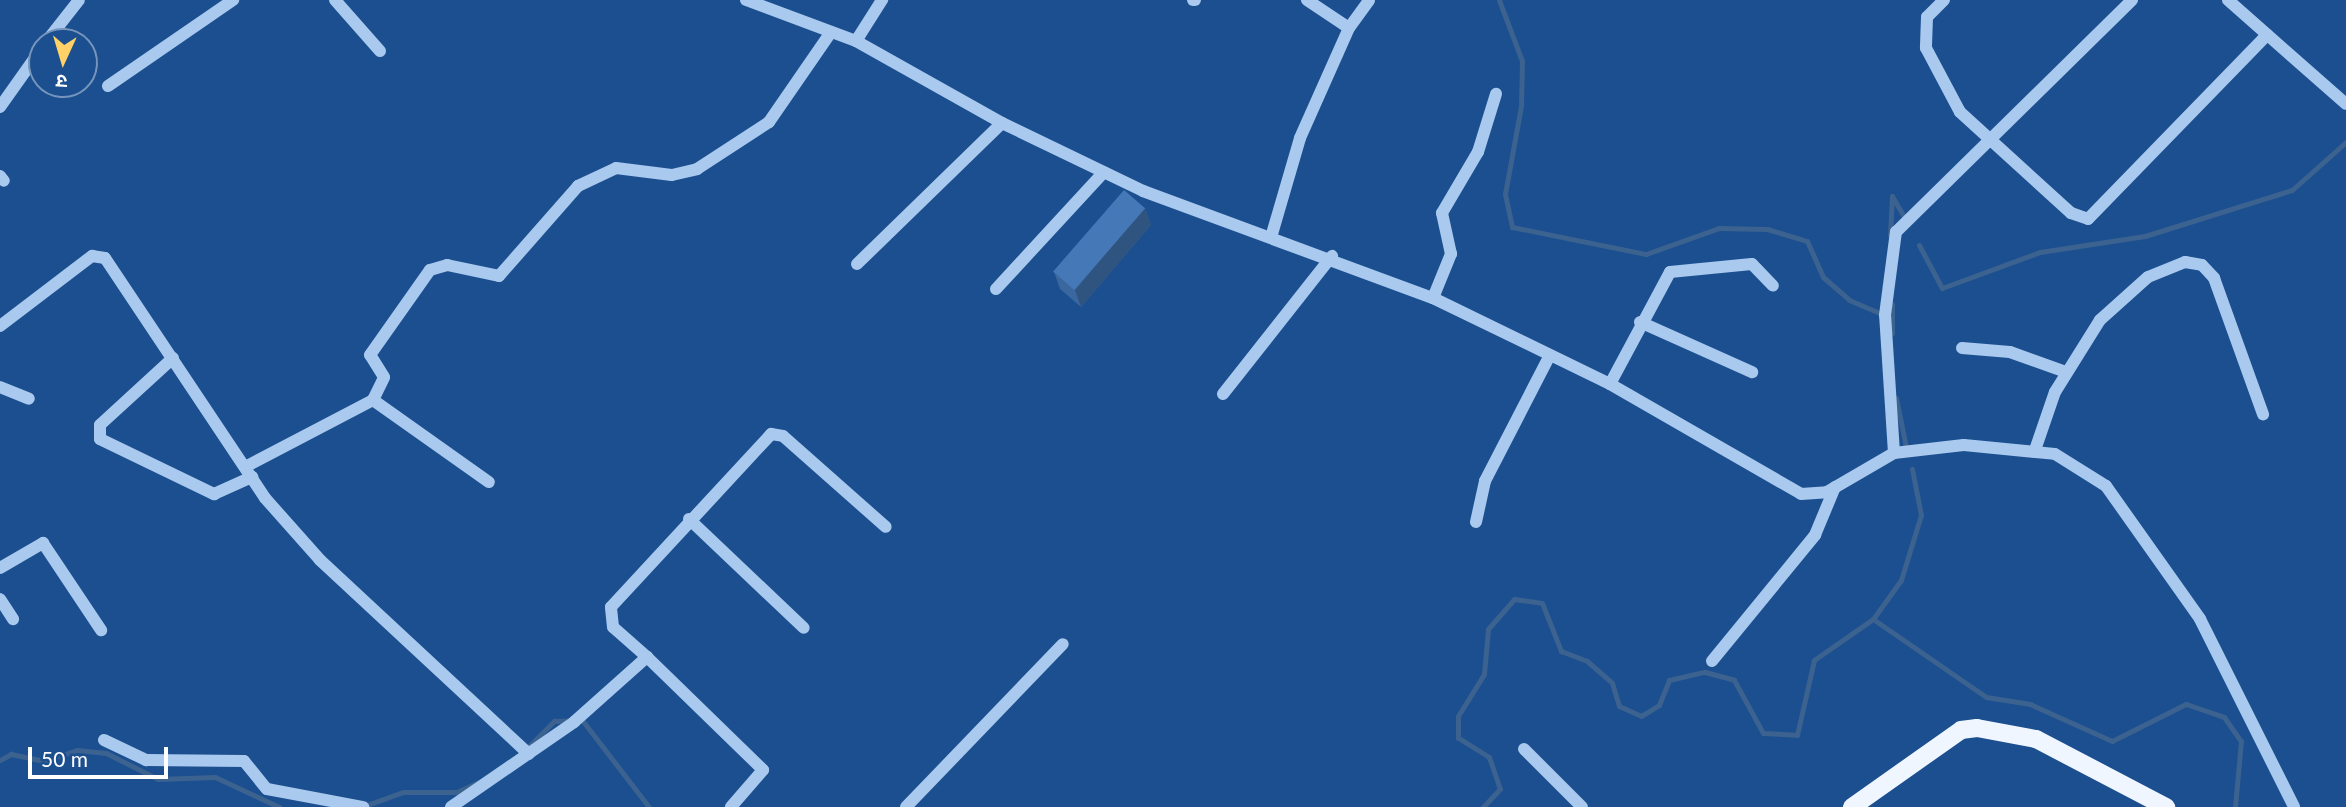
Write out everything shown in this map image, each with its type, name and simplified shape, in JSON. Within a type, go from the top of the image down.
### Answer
[{"type":"main road","points":[[1852,807],[1961,730],[1977,727],[2036,739],[2158,805]]},
{"type":"street","points":[[57,28],[79,0]]},
{"type":"street","points":[[107,86],[233,0]]},
{"type":"street","points":[[335,0],[380,51]]},
{"type":"street","points":[[746,0],[856,41],[1002,123],[1104,172],[1332,256],[1433,298],[1549,357],[1610,384],[1791,489],[1818,495],[1894,453],[1964,445],[2035,450],[2106,486],[2200,619],[2294,807]]},
{"type":"street","points":[[856,41],[882,0]]},
{"type":"street","points":[[1307,0],[1349,28]]},
{"type":"street","points":[[1272,234],[1300,138],[1349,28],[1369,0]]},
{"type":"street","points":[[1944,0],[1927,16],[1926,48],[1960,112],[1987,141],[2071,213],[2095,217],[2267,35]]},
{"type":"street","points":[[1894,453],[1885,327],[1896,232],[1987,141],[2038,98],[2132,0]]},
{"type":"street","points":[[2234,2],[2267,35],[2346,104]]},
{"type":"street","points":[[173,358],[100,425],[100,439],[214,494],[373,400],[384,377],[370,355],[430,270],[447,265],[499,275],[578,186],[616,168],[672,175],[697,169],[769,122],[831,32]]},
{"type":"street","points":[[0,107],[28,68]]},
{"type":"street","points":[[1433,298],[1451,254],[1442,213],[1478,152],[1496,94]]},
{"type":"street","points":[[857,264],[1002,123]]},
{"type":"street","points":[[996,289],[1104,172]]},
{"type":"street","points":[[0,326],[96,256],[108,261],[248,472],[320,560],[528,752]]},
{"type":"street","points":[[1223,394],[1332,256]]},
{"type":"street","points":[[2035,450],[2066,372],[2100,320],[2148,277],[2194,262],[2214,278],[2263,414]]},
{"type":"street","points":[[1610,384],[1640,322],[1673,271],[1752,264],[1773,286]]},
{"type":"street","points":[[1640,322],[1752,372]]},
{"type":"street","points":[[1962,348],[2010,352],[2066,372]]},
{"type":"street","points":[[1476,522],[1485,481],[1549,357]]},
{"type":"street","points":[[0,387],[29,399]]},
{"type":"street","points":[[373,400],[489,482]]},
{"type":"street","points":[[731,807],[763,770],[613,626],[609,611],[689,519],[774,433],[886,527]]},
{"type":"street","points":[[1712,661],[1815,535],[1835,487]]},
{"type":"street","points":[[689,519],[804,628]]},
{"type":"street","points":[[0,568],[43,543],[101,630]]},
{"type":"street","points":[[0,599],[13,619]]},
{"type":"street","points":[[906,807],[1063,644]]},
{"type":"street","points":[[451,807],[578,719],[647,657]]},
{"type":"street","points":[[104,740],[146,760],[244,761],[267,789],[357,806]]},
{"type":"street","points":[[1524,750],[1582,807]]},
{"type":"building","points":[[1124,190],[1145,208],[1074,290],[1053,272]]},
{"type":"waterway","points":[[1499,0],[1522,61],[1521,106],[1505,194],[1512,227],[1646,254],[1719,228],[1767,229],[1807,241],[1823,277],[1849,300],[1885,315]]},
{"type":"waterway","points":[[1919,245],[1942,288],[2040,252],[2145,236],[2292,190],[2346,142]]},
{"type":"waterway","points":[[1892,196],[1903,215]]},
{"type":"waterway","points":[[1890,235],[1892,196]]},
{"type":"waterway","points":[[1892,304],[1892,333]]},
{"type":"waterway","points":[[1896,398],[1906,447]]},
{"type":"waterway","points":[[1483,807],[1500,789],[1489,757],[1458,738],[1458,716],[1484,674],[1488,629],[1514,599],[1542,603],[1561,651],[1587,661],[1612,683],[1619,706],[1641,716],[1659,705],[1669,680],[1705,672],[1734,680],[1763,733],[1797,735],[1814,660],[1873,619],[1901,580],[1921,515],[1912,469]]},
{"type":"waterway","points":[[1873,619],[1986,697],[2030,704],[2112,741],[2186,704],[2224,717],[2241,741],[2235,807]]},
{"type":"waterway","points":[[526,749],[554,721],[582,720],[649,807]]},
{"type":"waterway","points":[[0,760],[11,754],[44,761],[77,750],[106,753],[158,779],[215,777],[279,807]]},
{"type":"waterway","points":[[364,806],[403,792],[457,792],[478,782]]}]
